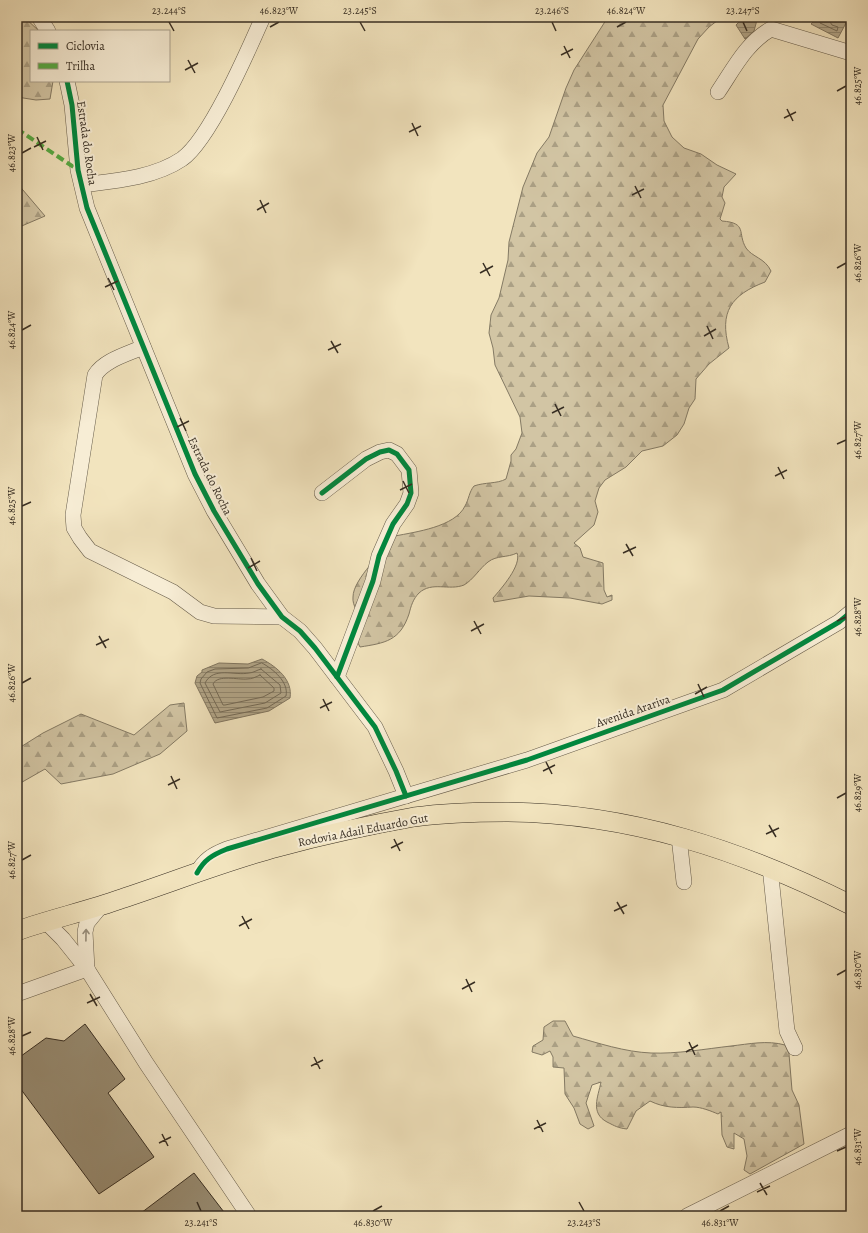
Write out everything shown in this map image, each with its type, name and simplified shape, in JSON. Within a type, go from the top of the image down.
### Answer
[{"type":"main road","name":"Rodovia Adail Eduardo Gut","points":[[17,931],[45,921],[101,906],[277,848],[352,829],[416,817],[478,812],[566,815],[620,822],[708,845],[770,867],[851,905]]},
{"type":"street","points":[[39,17],[47,30]]},
{"type":"street","points":[[82,185],[113,181],[163,169],[182,159],[190,152],[216,113],[263,17]]},
{"type":"street","points":[[718,92],[747,49],[762,34],[771,29],[851,53]]},
{"type":"street","name":"Estrada do Rocha","points":[[67,82],[72,105],[75,144],[82,185],[95,231],[195,474],[241,558],[282,617],[300,631],[375,727],[406,796]]},
{"type":"street","points":[[143,347],[101,367],[95,375],[75,502],[74,528],[90,551],[173,592],[200,612],[214,616],[282,617]]},
{"type":"street","points":[[322,493],[366,459],[380,452],[389,450],[397,454],[409,470],[411,493],[407,504],[388,533],[379,556],[373,580],[337,677]]},
{"type":"street","name":"Avenida Arariva","points":[[197,874],[203,862],[213,854],[226,849],[527,760],[723,690],[839,622],[851,612]]},
{"type":"street","points":[[679,837],[684,882]]},
{"type":"street","points":[[770,867],[787,1030],[795,1048]]},
{"type":"street","points":[[86,969],[86,924],[101,906]]},
{"type":"street","points":[[45,921],[62,939],[86,969],[146,1063],[249,1216]]},
{"type":"street","points":[[17,994],[86,969]]},
{"type":"street","points":[[687,1216],[851,1134]]},
{"type":"green space","points":[[17,17],[24,17],[38,30],[30,30],[30,82],[53,82],[50,99],[36,100],[17,97]]},
{"type":"green space","points":[[608,17],[722,17],[709,27],[698,39],[663,105],[664,121],[672,137],[684,148],[701,154],[717,165],[736,174],[724,187],[722,197],[725,203],[720,219],[739,226],[743,243],[746,248],[762,260],[771,271],[765,282],[744,293],[730,306],[726,324],[726,335],[729,348],[709,364],[696,379],[695,399],[689,408],[684,424],[677,435],[663,446],[642,451],[626,467],[605,480],[599,488],[595,501],[598,512],[594,525],[574,543],[580,548],[583,557],[603,563],[604,590],[607,597],[612,595],[612,600],[602,604],[570,598],[529,596],[494,602],[493,598],[514,570],[518,558],[517,553],[491,560],[464,585],[458,587],[435,587],[424,589],[415,598],[405,623],[396,635],[384,642],[360,647],[358,644],[358,637],[360,620],[353,600],[354,590],[363,574],[395,536],[444,524],[460,513],[465,506],[474,486],[499,482],[506,479],[511,461],[511,455],[516,449],[522,433],[520,417],[495,365],[489,333],[491,315],[499,298],[508,260],[509,242],[523,187],[537,153],[549,137],[566,88],[574,70]]},
{"type":"green space","points":[[17,183],[45,216],[17,228]]},
{"type":"green space","points":[[184,703],[187,731],[160,754],[113,774],[61,784],[45,769],[17,785],[17,750],[43,733],[81,714],[134,735],[170,705]]},
{"type":"green space","points":[[553,1021],[565,1021],[573,1036],[631,1051],[661,1053],[758,1043],[785,1045],[789,1054],[792,1090],[799,1105],[804,1144],[750,1174],[744,1170],[747,1156],[744,1139],[734,1133],[734,1149],[727,1147],[722,1135],[721,1112],[718,1114],[696,1107],[666,1106],[650,1101],[636,1111],[627,1129],[621,1128],[607,1122],[598,1114],[596,1104],[601,1082],[592,1085],[586,1103],[594,1126],[588,1129],[580,1124],[574,1108],[565,1094],[564,1068],[553,1067],[553,1057],[550,1051],[542,1055],[532,1052],[533,1046],[543,1040],[544,1027]]},
{"type":"water","points":[[744,17],[757,20],[754,31],[745,39],[736,25]]},
{"type":"water","points":[[818,17],[831,17],[835,22],[844,20],[846,23],[838,38],[811,24]]},
{"type":"water","points":[[262,659],[283,675],[289,685],[290,698],[269,711],[215,723],[195,683],[197,676],[202,672],[202,670],[219,663],[248,664]]},
{"type":"building","points":[[85,1024],[125,1079],[108,1093],[154,1157],[99,1194],[17,1084],[17,1059],[46,1038],[64,1041]]},
{"type":"building","points":[[194,1173],[227,1216],[137,1216]]},
{"type":"marked path","points":[[17,129],[78,170]]},
{"type":"cycle path","points":[[67,82],[72,105],[78,170],[87,208],[195,474],[214,511],[258,584],[282,617],[300,631],[315,648],[375,727],[406,796]]},
{"type":"cycle path","points":[[322,493],[366,459],[380,452],[389,450],[397,454],[409,470],[411,493],[407,504],[393,524],[379,556],[373,581],[337,677]]},
{"type":"cycle path","points":[[197,873],[209,858],[227,849],[527,760],[723,690],[839,622],[851,612]]}]
